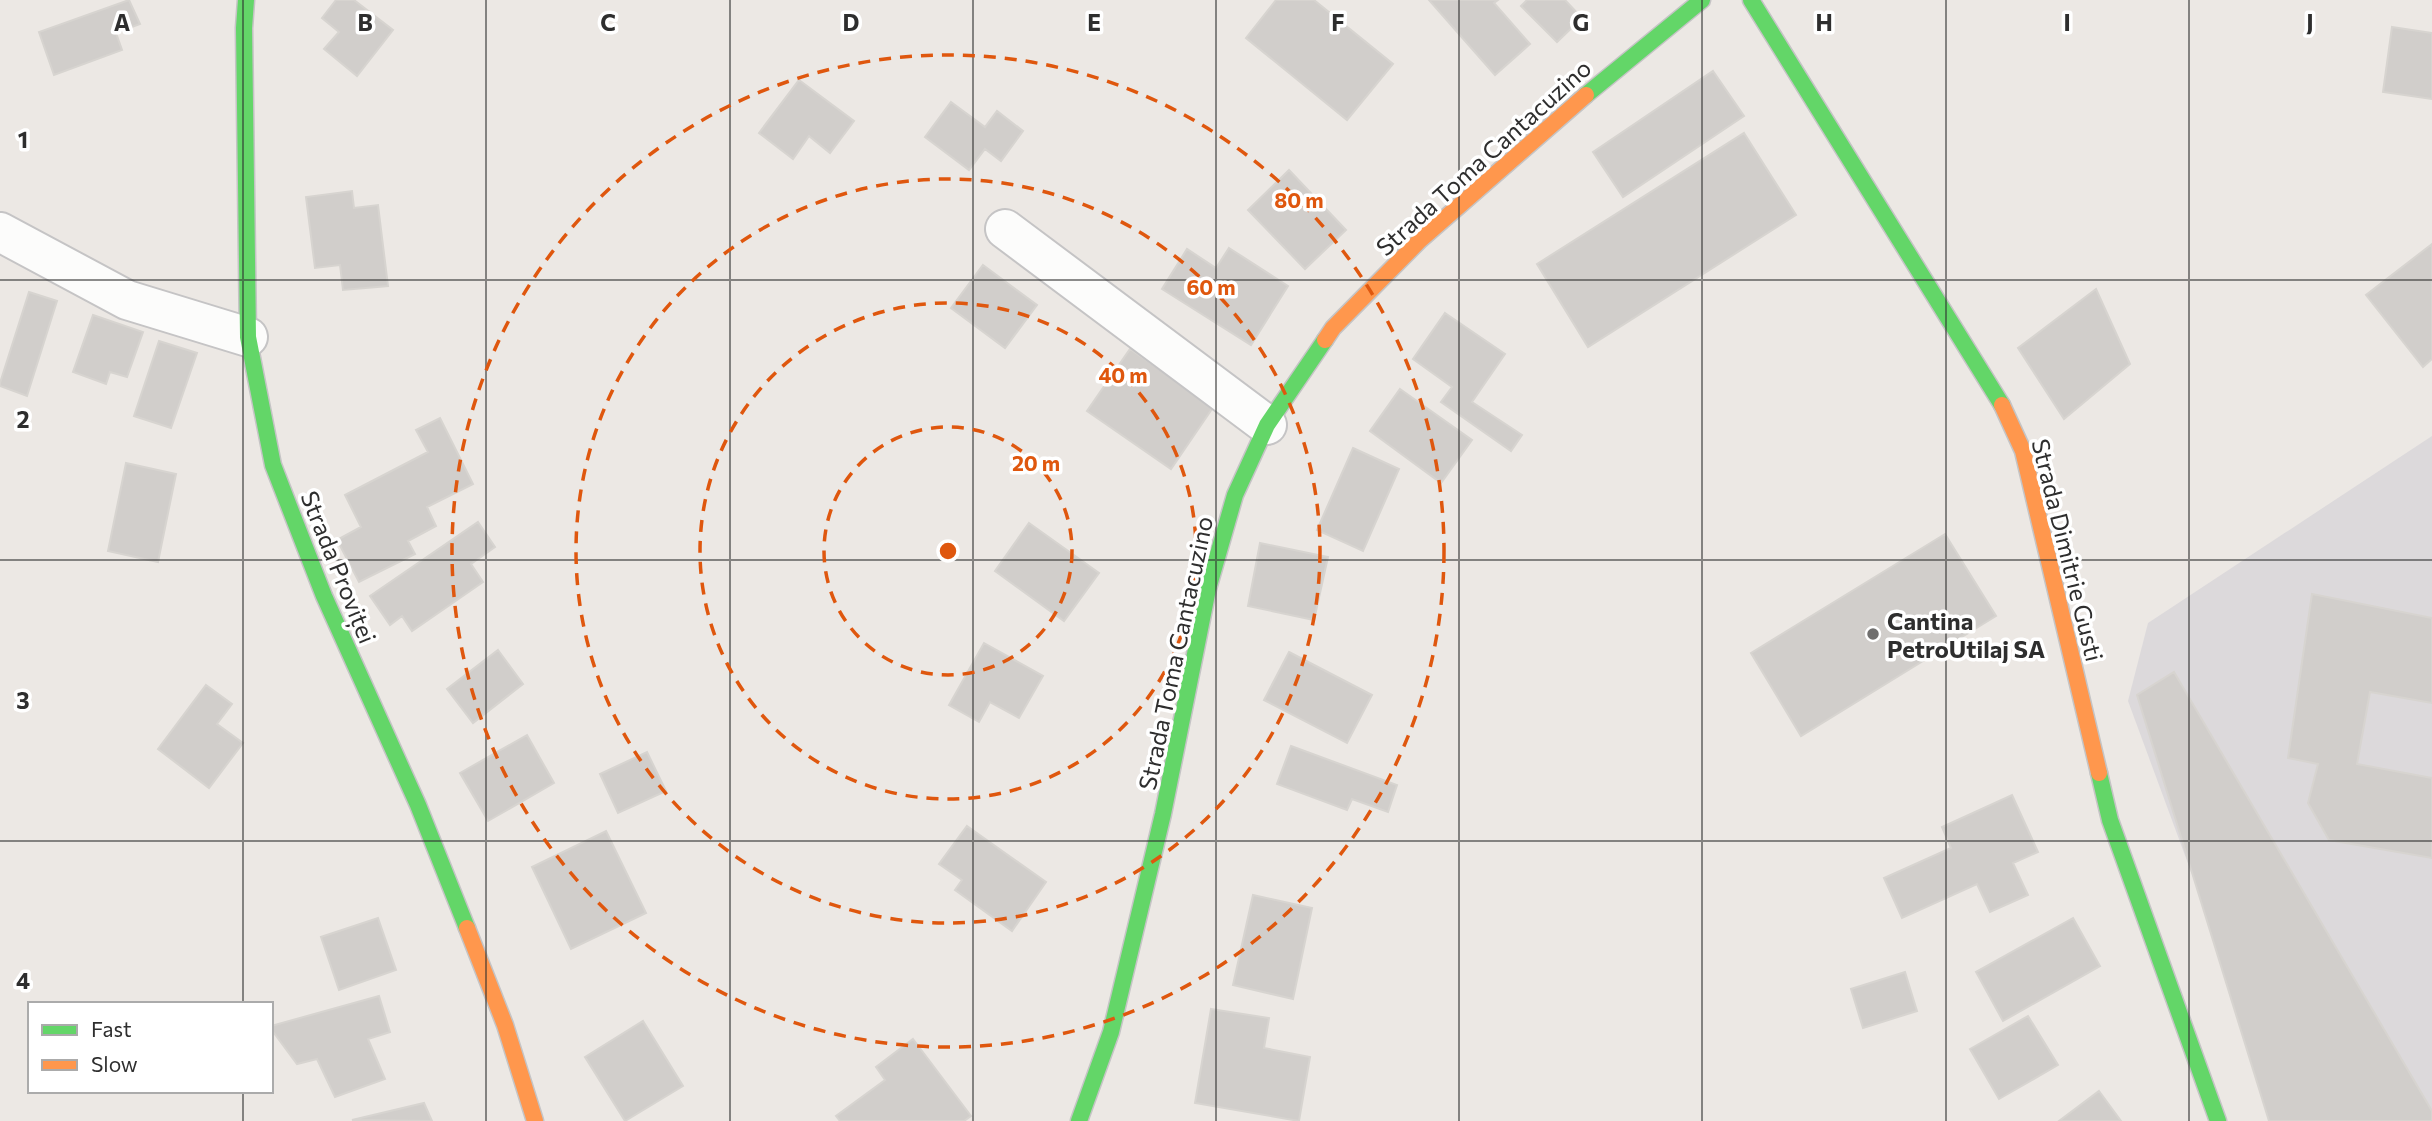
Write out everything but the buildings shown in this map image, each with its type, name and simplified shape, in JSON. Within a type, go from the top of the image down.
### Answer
[{"type":"street","name":"Strada Proviței","points":[[246,0],[244,28],[248,337],[272,465],[324,596],[418,805],[505,1025],[535,1121]]},
{"type":"street","name":"Strada Toma Cantacuzino","points":[[1079,1121],[1115,1018],[1163,814],[1208,589],[1235,495],[1267,425],[1333,328],[1420,240],[1601,82],[1702,0]]},
{"type":"street","name":"Strada Dimitrie Gusti","points":[[1751,0],[1999,398],[2023,451],[2110,820],[2218,1121]]},
{"type":"street","points":[[1005,229],[1267,425]]},
{"type":"street","points":[[0,232],[127,300],[248,337]]},
{"type":"shaded area","points":[[2432,436],[2432,1121],[2283,1121],[2128,701],[2148,623]]},
{"type":"traffic: fast","points":[[246,0],[244,28],[248,337],[273,465],[324,596],[418,805],[467,928]]},
{"type":"traffic: fast","points":[[1586,95],[1702,0]]},
{"type":"traffic: fast","points":[[1751,0],[2002,405]]},
{"type":"traffic: fast","points":[[1079,1121],[1111,1032],[1163,814],[1208,589],[1235,495],[1267,425],[1325,340]]},
{"type":"traffic: fast","points":[[2099,773],[2110,820],[2218,1121]]},
{"type":"traffic: slow","points":[[1325,340],[1333,328],[1420,240],[1586,95]]},
{"type":"traffic: slow","points":[[2002,405],[2023,451],[2099,773]]},
{"type":"traffic: slow","points":[[467,928],[505,1025],[535,1121]]},
{"type":"place","name":"Cantina PetroUtilaj SA","points":[[1873,634]]}]
